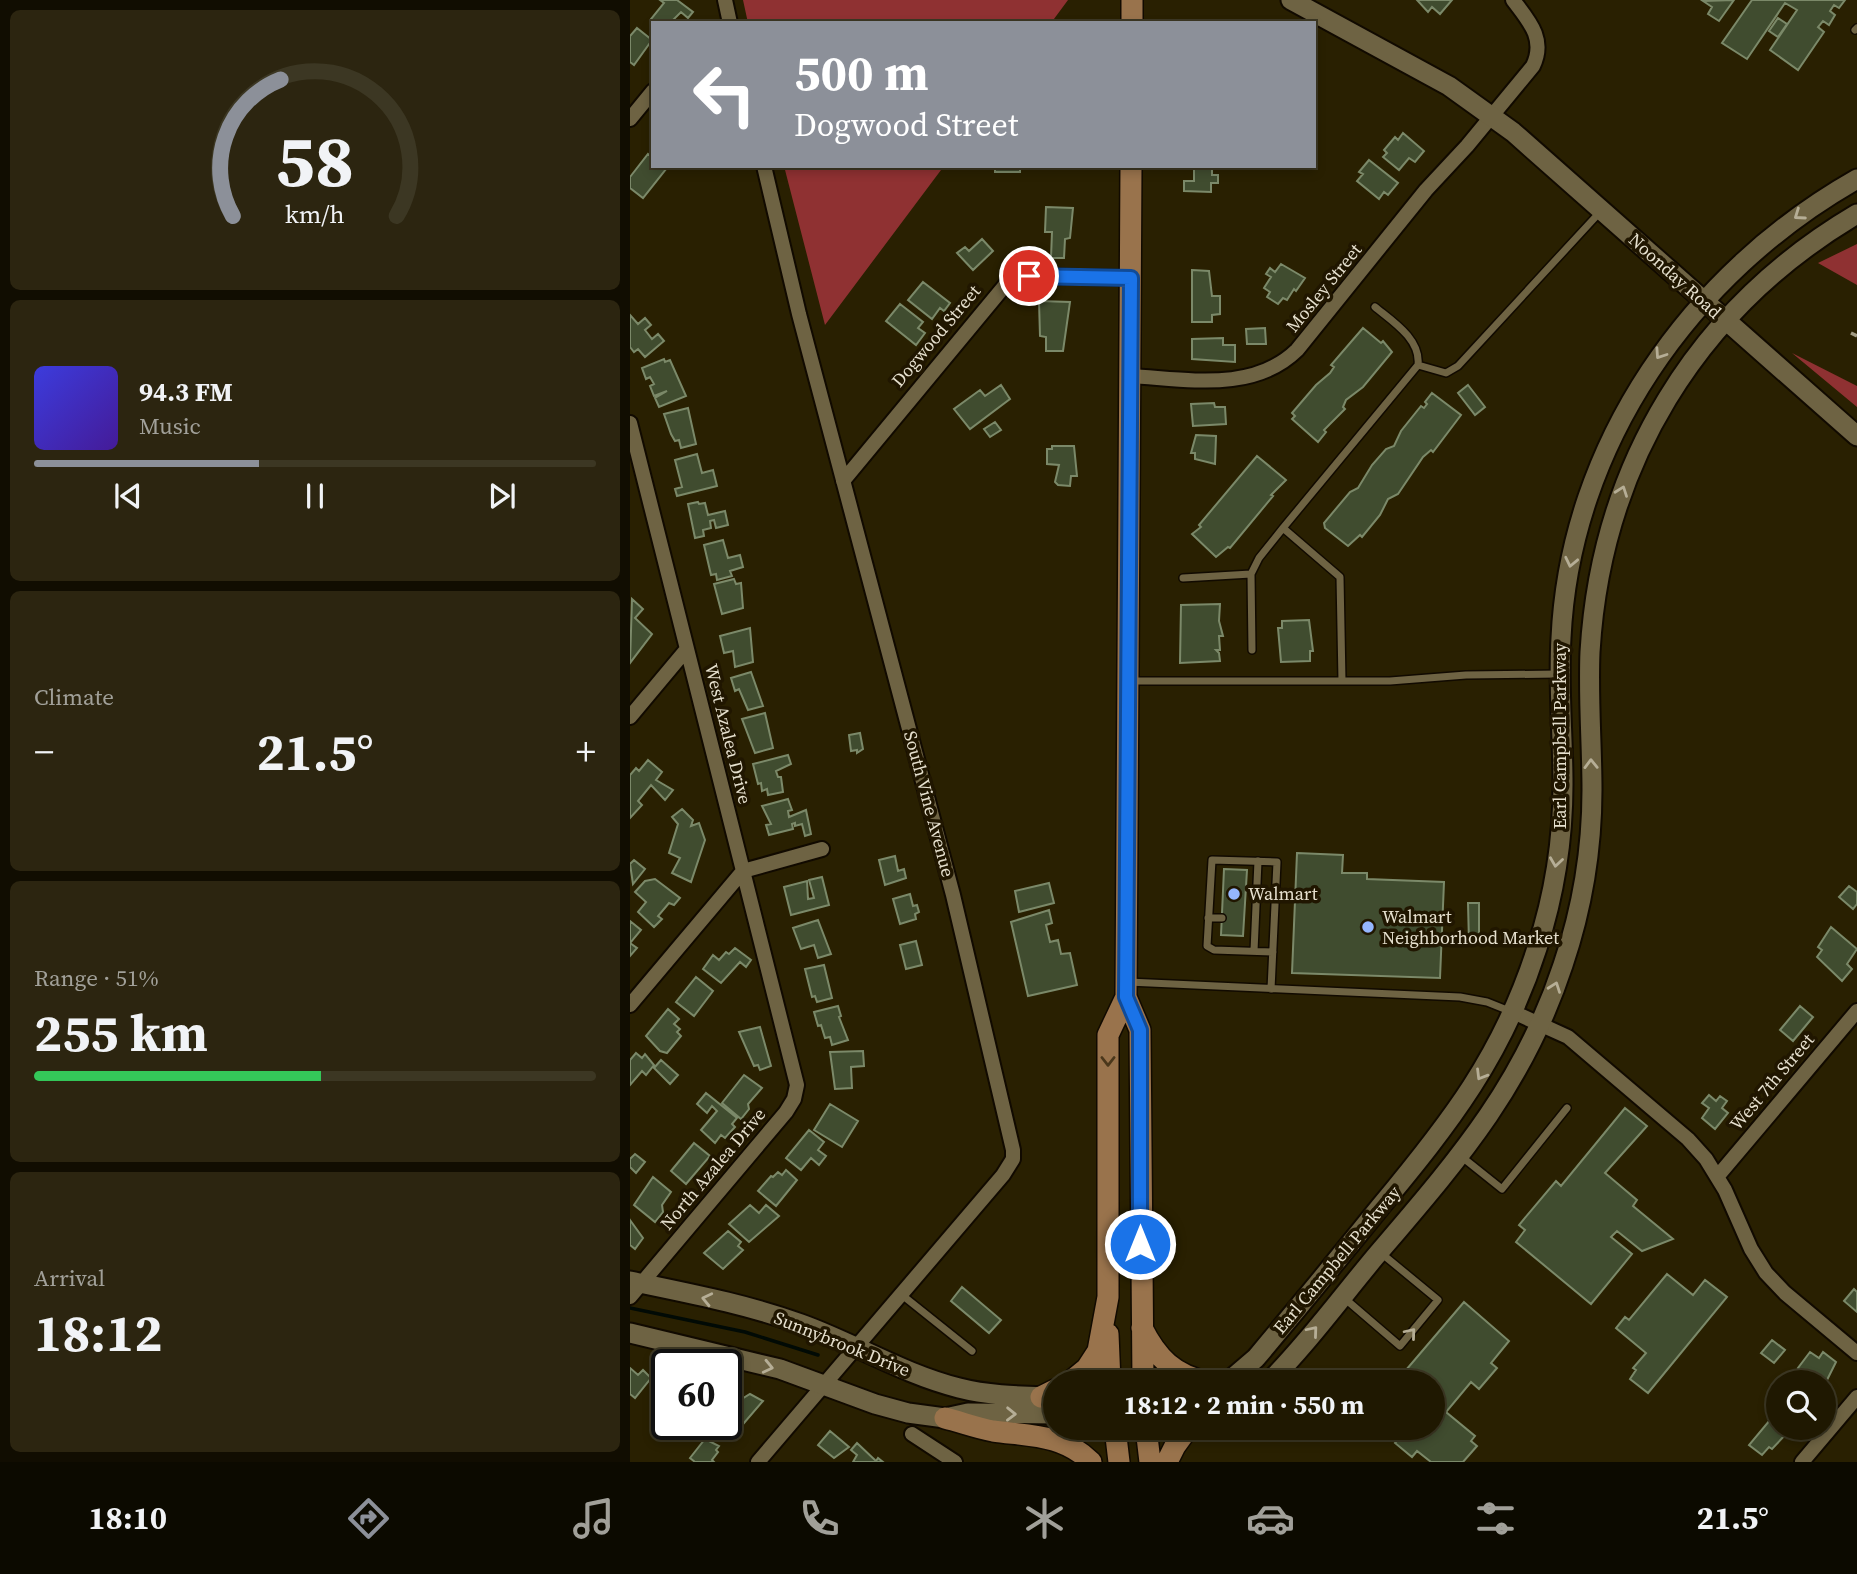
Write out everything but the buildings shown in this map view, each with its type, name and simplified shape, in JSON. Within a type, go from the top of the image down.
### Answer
[{"type":"main road","points":[[1132,0],[1132,21]]},
{"type":"main road","name":"Noonday Road","points":[[1291,0],[1438,80],[1492,116],[1857,436]]},
{"type":"main road","points":[[1131,168],[1126,990],[1140,1030],[1142,1370]]},
{"type":"main road","name":"Earl Campbell Parkway","points":[[1242,1370],[1256,1358],[1438,1138],[1483,1072],[1513,1012],[1544,928],[1558,849],[1563,789],[1559,674],[1569,575],[1598,473],[1640,384],[1702,300],[1771,237],[1857,179]]},
{"type":"main road","name":"Earl Campbell Parkway","points":[[1279,1370],[1461,1157],[1503,1096],[1542,1024],[1571,938],[1589,842],[1592,790],[1590,673],[1598,582],[1608,532],[1624,485],[1660,411],[1724,320],[1788,261],[1857,214]]},
{"type":"main road","points":[[1559,674],[1590,673]]},
{"type":"main road","points":[[1110,1370],[1108,1035],[1126,990]]},
{"type":"main road","points":[[1438,1138],[1461,1157]]},
{"type":"main road","points":[[1380,1208],[1401,1227]]},
{"type":"main road","points":[[1357,1236],[1380,1252]]},
{"type":"main road","points":[[1322,1278],[1342,1296]]},
{"type":"main road","name":"Sunnybrook Drive","points":[[634,1288],[776,1315],[958,1388],[1043,1394]]},
{"type":"main road","points":[[1085,1370],[1098,1351],[1108,1297]]},
{"type":"main road","points":[[1140,1324],[1162,1360],[1175,1370]]},
{"type":"main road","points":[[630,1333],[780,1369],[875,1404],[992,1430],[1060,1441],[1091,1462]]},
{"type":"main road","points":[[945,1418],[968,1413],[1043,1415]]},
{"type":"main road","points":[[1116,1440],[1119,1462]]},
{"type":"main road","points":[[1147,1440],[1150,1462]]},
{"type":"main road","points":[[1167,1462],[1179,1440]]},
{"type":"street","points":[[725,0],[730,21]]},
{"type":"street","points":[[1492,116],[1533,66],[1538,52],[1535,32],[1513,0]]},
{"type":"street","points":[[630,119],[651,94]]},
{"type":"street","name":"Mosley Street","points":[[1130,376],[1237,378],[1261,374],[1286,361],[1325,319],[1426,190],[1492,116]]},
{"type":"street","name":"South Vine Avenue","points":[[758,1462],[1003,1175],[1013,1159],[953,895],[799,314],[764,168]]},
{"type":"street","name":"Dogwood Street","points":[[843,481],[1007,284],[1029,276],[1131,278]]},
{"type":"street","name":"West Azalea Drive","points":[[630,426],[792,1055]]},
{"type":"street","points":[[630,717],[686,650]]},
{"type":"street","points":[[630,1005],[743,871],[822,849]]},
{"type":"street","name":"West 7th Street","points":[[1717,1177],[1857,1011]]},
{"type":"street","points":[[1513,1012],[1542,1024],[1577,1044],[1681,1132],[1717,1177],[1751,1249],[1766,1273],[1785,1293],[1857,1353]]},
{"type":"street","name":"North Azalea Drive","points":[[634,1288],[786,1112],[797,1085],[792,1055]]},
{"type":"street","points":[[1802,1462],[1857,1397]]},
{"type":"street","points":[[912,1434],[955,1462]]},
{"type":"lane","points":[[1418,365],[1446,373],[1458,366],[1601,210]]},
{"type":"lane","points":[[1252,650],[1251,574],[1259,558],[1418,365],[1415,347],[1409,337],[1375,307]]},
{"type":"lane","points":[[1283,528],[1340,577],[1342,681]]},
{"type":"lane","points":[[1183,578],[1251,574]]},
{"type":"lane","points":[[1129,681],[1342,681],[1559,674]]},
{"type":"lane","points":[[1271,989],[1273,952],[1277,862],[1212,860],[1207,946],[1210,949],[1273,952]]},
{"type":"lane","points":[[1254,951],[1258,861]]},
{"type":"lane","points":[[1208,918],[1222,918]]},
{"type":"lane","points":[[1244,919],[1256,919]]},
{"type":"lane","points":[[1126,990],[1271,989],[1460,997],[1487,1002],[1513,1012]]},
{"type":"lane","points":[[1461,1157],[1502,1189],[1567,1108]]},
{"type":"lane","points":[[1342,1296],[1400,1346],[1438,1300],[1380,1252]]},
{"type":"lane","points":[[901,1294],[972,1351]]},
{"type":"shaded area","points":[[743,0],[1068,0],[1052,21],[748,21]]},
{"type":"shaded area","points":[[785,168],[943,168],[825,325]]},
{"type":"shaded area","points":[[1857,244],[1857,285],[1818,263]]},
{"type":"shaded area","points":[[1792,353],[1857,386],[1857,407]]},
{"type":"waterway","points":[[630,1308],[745,1332],[818,1355]]},
{"type":"railway","points":[[1851,333],[1857,336]]},
{"type":"place","name":"Walmart","points":[[1234,894]]},
{"type":"place","name":"Walmart Neighborhood Market","points":[[1368,927]]},
{"type":"route","points":[[1029,276],[1131,278],[1126,997],[1140,1030],[1140,1244]]}]
